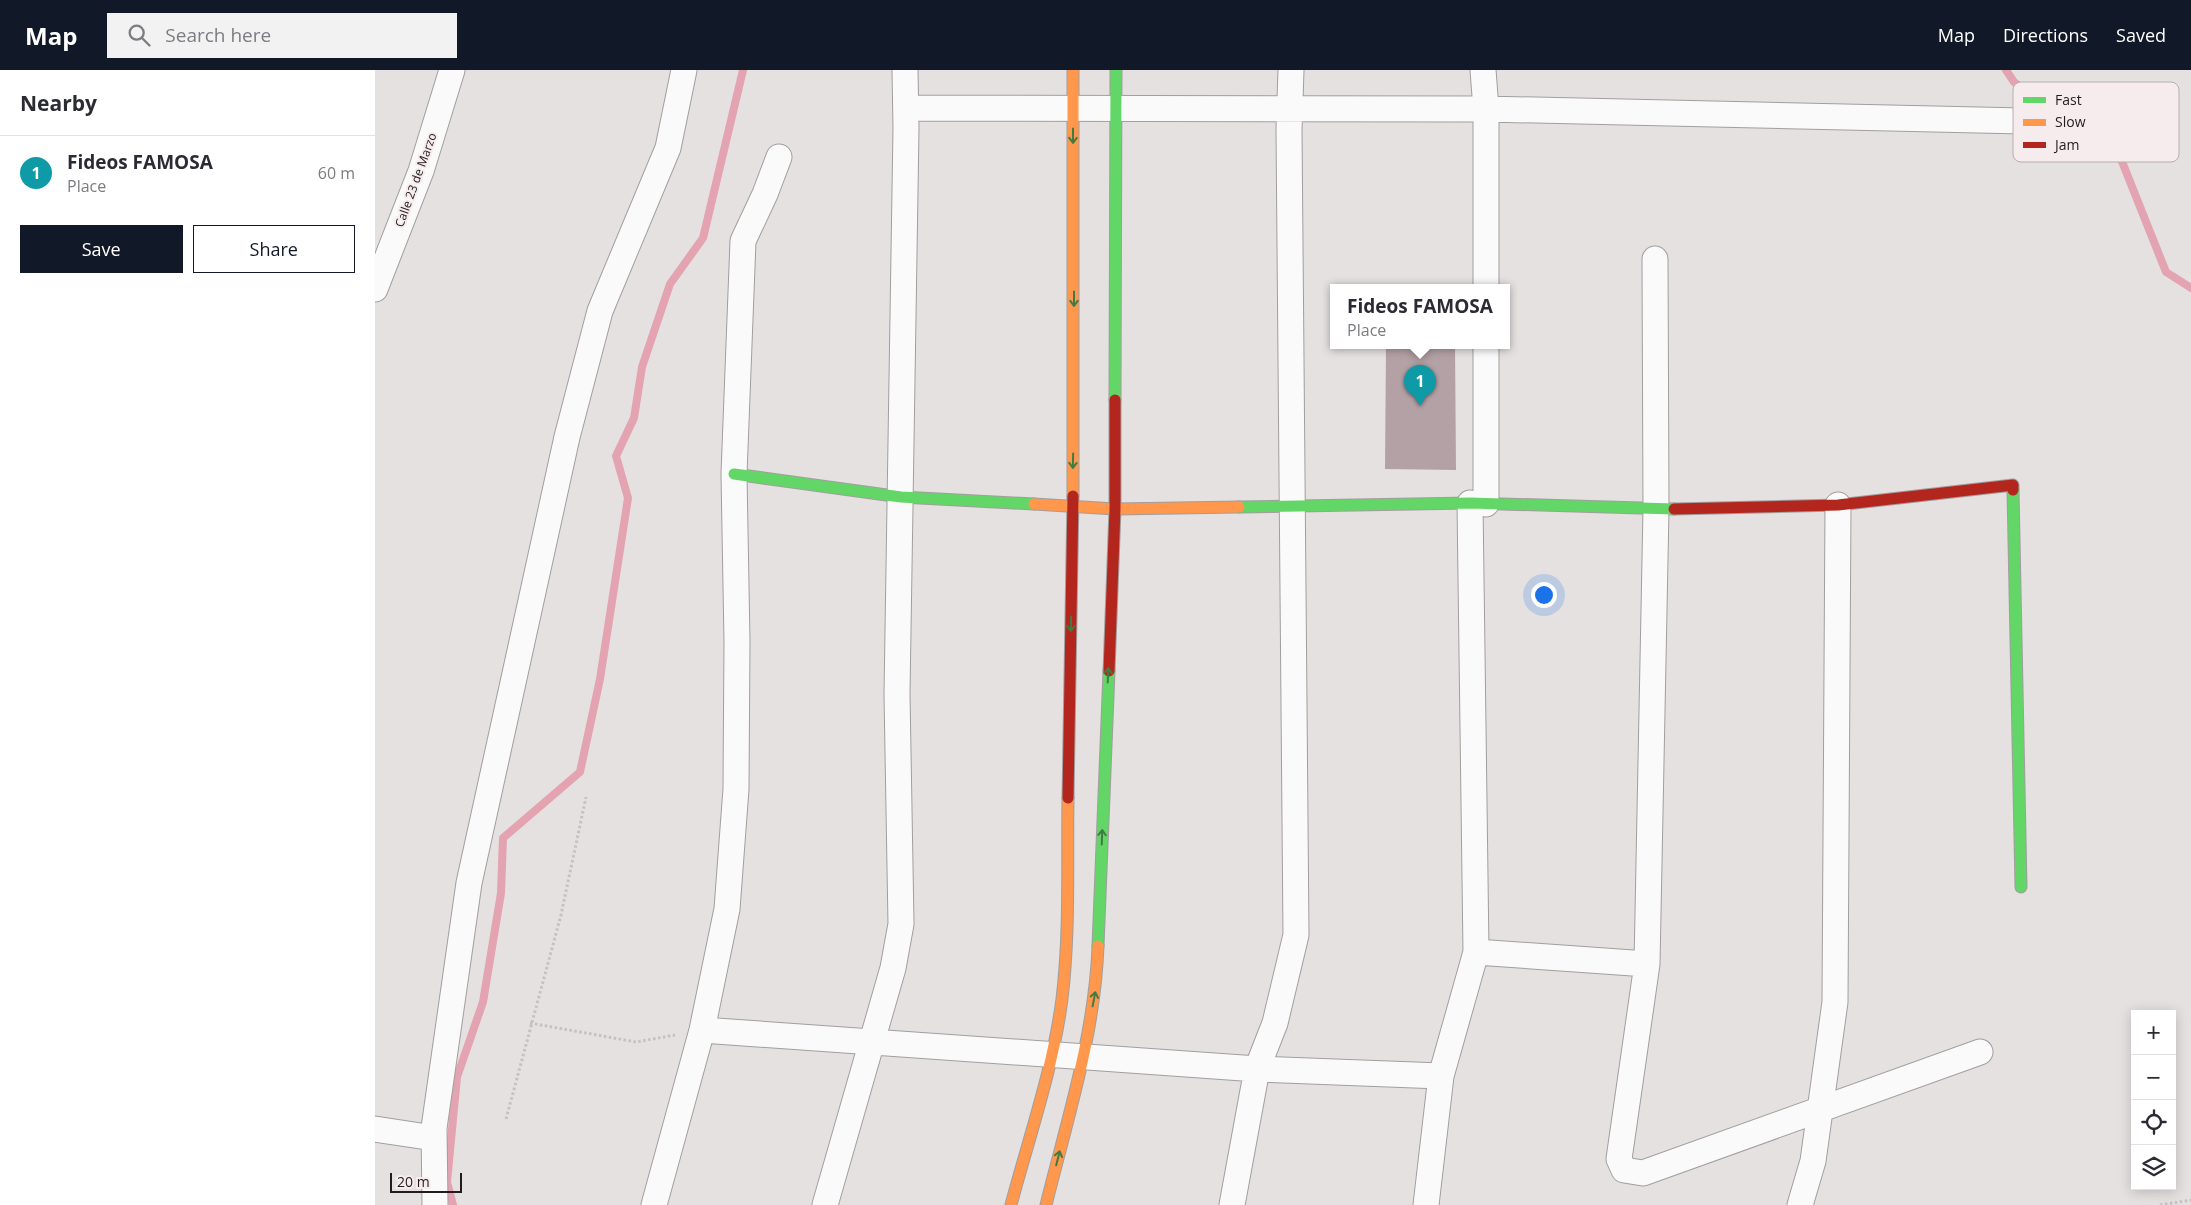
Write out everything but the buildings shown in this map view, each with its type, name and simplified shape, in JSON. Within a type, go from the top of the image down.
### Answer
[{"type":"main road","points":[[1011,1205],[1052,1054],[1062,999],[1066,941],[1073,507],[1073,70]]},
{"type":"main road","points":[[1046,1205],[1083,1057],[1097,985],[1115,509],[1116,70]]},
{"type":"main road","points":[[734,474],[901,497],[1115,509],[1478,504],[1656,510],[1838,505],[2013,485],[2021,888]]},
{"type":"street","name":"Calle 23 de Marzo","points":[[375,289],[421,171],[452,70]]},
{"type":"street","points":[[435,1205],[434,1138],[469,883],[567,437],[600,311],[669,148],[685,70]]},
{"type":"street","points":[[825,1205],[873,1042],[893,968],[901,924],[897,694],[905,70]]},
{"type":"street","points":[[1232,1205],[1257,1069],[1275,1023],[1296,935],[1292,507],[1291,70]]},
{"type":"street","points":[[1483,70],[1486,109],[1486,284]]},
{"type":"street","points":[[906,108],[1486,109],[2013,121]]},
{"type":"street","points":[[653,1205],[702,1030],[727,909],[736,789],[737,641],[734,474],[743,241],[765,194],[779,157]]},
{"type":"street","points":[[1655,259],[1656,510],[1647,964],[1619,1158],[1624,1170],[1643,1173],[1980,1052]]},
{"type":"street","points":[[1426,1205],[1441,1076],[1476,952],[1478,504],[1486,349]]},
{"type":"street","points":[[1800,1205],[1813,1161],[1835,1002],[1838,505]]},
{"type":"street","points":[[1476,952],[1647,964]]},
{"type":"street","points":[[702,1030],[1257,1069],[1441,1076]]},
{"type":"street","points":[[375,1129],[434,1138]]},
{"type":"path","points":[[506,1119],[530,1023],[561,915],[586,797]]},
{"type":"path","points":[[530,1023],[636,1042],[702,1030]]},
{"type":"path","points":[[2160,1205],[2191,1200]]},
{"type":"waterway","points":[[453,1205],[447,1182],[457,1077],[483,1002],[501,893],[503,838],[580,772],[600,679],[628,498],[616,456],[634,418],[642,367],[670,284],[703,238],[743,70]]},
{"type":"waterway","points":[[2006,70],[2014,82]]},
{"type":"waterway","points":[[2122,162],[2166,272],[2191,288]]},
{"type":"traffic: fast","points":[[1115,400],[1116,70]]},
{"type":"traffic: fast","points":[[734,474],[901,497],[1034,504]]},
{"type":"traffic: fast","points":[[2013,490],[2021,887]]},
{"type":"traffic: fast","points":[[1239,507],[1470,503],[1674,509]]},
{"type":"traffic: fast","points":[[1098,946],[1109,671]]},
{"type":"traffic: slow","points":[[1073,70],[1073,496]]},
{"type":"traffic: slow","points":[[1034,504],[1115,509],[1239,507]]},
{"type":"traffic: slow","points":[[1011,1205],[1047,1077],[1062,999],[1067,924],[1068,798]]},
{"type":"traffic: slow","points":[[1046,1205],[1086,1044],[1092,1012],[1098,946]]},
{"type":"traffic: jam","points":[[1109,671],[1115,509],[1115,400]]},
{"type":"traffic: jam","points":[[1674,509],[1838,505],[2013,485],[2013,490]]},
{"type":"traffic: jam","points":[[1068,798],[1073,496]]},
{"type":"place","name":"Fideos FAMOSA","points":[[1420,406]]}]
